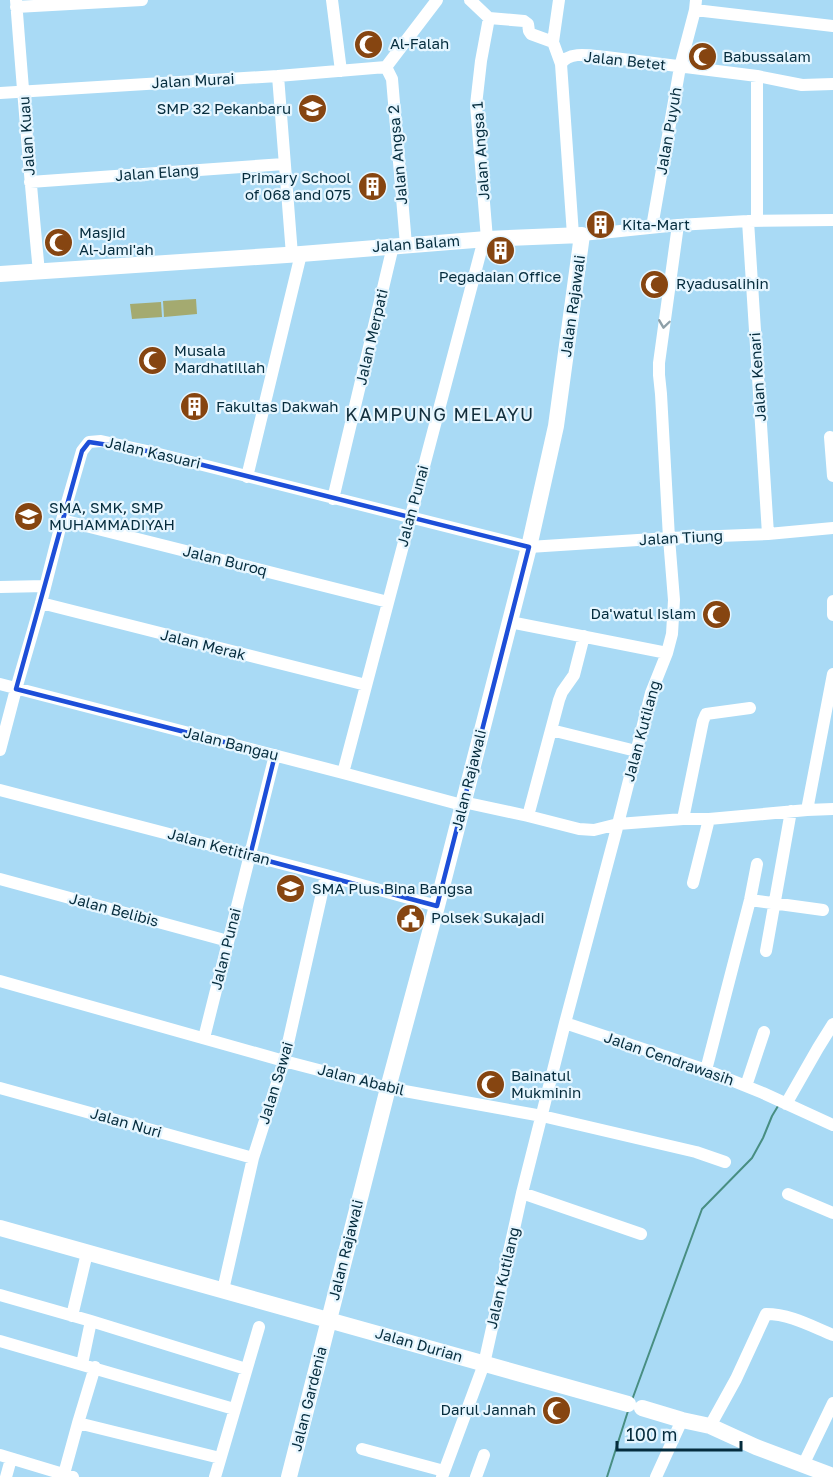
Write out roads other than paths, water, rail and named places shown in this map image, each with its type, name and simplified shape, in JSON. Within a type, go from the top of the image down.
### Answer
[{"type":"main road","name":"Jalan Balam","points":[[0,274],[485,239],[578,235]]},
{"type":"main road","name":"Jalan Rajawali","points":[[328,1320],[529,547],[556,426],[578,235]]},
{"type":"main road","name":"Jalan Durian","points":[[0,1228],[710,1426],[805,1472],[833,1476]]},
{"type":"main road","name":"Jalan Gardenia","points":[[289,1477],[328,1320]]},
{"type":"street","points":[[16,3],[142,0]]},
{"type":"street","points":[[332,0],[341,71]]},
{"type":"street","points":[[386,67],[436,0]]},
{"type":"street","points":[[470,0],[489,18],[524,21],[528,24],[531,34],[553,42]]},
{"type":"street","points":[[559,0],[553,42],[561,64]]},
{"type":"street","name":"Jalan Kuau","points":[[16,3],[39,272]]},
{"type":"street","points":[[695,5],[833,26]]},
{"type":"street","name":"Jalan Puyuh","points":[[652,227],[680,67],[695,5]]},
{"type":"street","name":"Jalan Angsa 1","points":[[485,239],[476,105],[489,18]]},
{"type":"street","name":"Jalan Betet","points":[[578,235],[562,60],[569,56],[584,56],[757,76],[802,85],[833,84]]},
{"type":"street","name":"Jalan Murai","points":[[0,93],[386,67]]},
{"type":"street","name":"Jalan Angsa 2","points":[[386,67],[392,79],[400,246]]},
{"type":"street","points":[[247,477],[297,254],[284,164],[278,76]]},
{"type":"street","name":"Jalan Kenari","points":[[757,76],[752,221],[768,534]]},
{"type":"street","name":"Jalan Elang","points":[[30,182],[284,164]]},
{"type":"street","name":"Jalan Balam","points":[[578,235],[678,225],[833,220]]},
{"type":"street","name":"Jalan Kutilang","points":[[443,1474],[484,1364],[522,1193],[565,1023],[651,693],[672,634],[674,600],[659,363],[678,225]]},
{"type":"street","name":"Jalan Punai","points":[[343,773],[485,239]]},
{"type":"street","name":"Jalan Merpati","points":[[333,499],[400,246]]},
{"type":"street","points":[[830,438],[833,476]]},
{"type":"street","name":"Jalan Kasuari","points":[[0,750],[62,520],[82,451],[89,442],[100,441],[147,451],[529,547]]},
{"type":"street","name":"Jalan Buroq","points":[[62,520],[388,602]]},
{"type":"street","name":"Jalan Tiung","points":[[529,547],[768,534],[833,528]]},
{"type":"street","points":[[0,587],[45,586]]},
{"type":"street","name":"Jalan Merak","points":[[41,603],[366,686]]},
{"type":"street","points":[[833,604],[833,615]]},
{"type":"street","points":[[510,622],[667,653]]},
{"type":"street","points":[[528,816],[560,696],[573,679],[584,636]]},
{"type":"street","points":[[807,810],[833,674]]},
{"type":"street","name":"Jalan Bangau","points":[[0,684],[463,804],[528,816],[579,829],[594,830],[618,824],[833,809]]},
{"type":"street","points":[[683,819],[706,714],[750,708]]},
{"type":"street","points":[[551,730],[636,751]]},
{"type":"street","name":"Jalan Punai","points":[[204,1038],[275,755]]},
{"type":"street","name":"Jalan Ketitiran","points":[[0,790],[437,906]]},
{"type":"street","points":[[766,951],[791,811]]},
{"type":"street","points":[[693,883],[709,819]]},
{"type":"street","points":[[706,1070],[750,900],[757,864]]},
{"type":"street","name":"Jalan Sawai","points":[[223,1290],[253,1158],[285,1060],[326,875]]},
{"type":"street","name":"Jalan Belibis","points":[[0,879],[228,941]]},
{"type":"street","points":[[750,900],[823,910]]},
{"type":"street","name":"Jalan Ababil","points":[[0,981],[388,1088],[542,1116],[696,1152],[725,1162]]},
{"type":"street","name":"Jalan Cendrawasih","points":[[565,1023],[706,1070],[833,1125]]},
{"type":"street","points":[[785,1104],[833,1024]]},
{"type":"street","points":[[746,1086],[764,1032]]},
{"type":"street","name":"Jalan Nuri","points":[[0,1088],[253,1158]]},
{"type":"street","points":[[522,1193],[641,1234]]},
{"type":"street","points":[[788,1194],[833,1213]]},
{"type":"street","points":[[72,1316],[87,1252]]},
{"type":"street","points":[[0,1295],[246,1369]]},
{"type":"street","points":[[710,1426],[736,1379],[766,1314],[779,1314],[833,1335]]},
{"type":"street","points":[[6,1477],[5,1457],[69,1476],[88,1366],[91,1322]]},
{"type":"street","points":[[215,1477],[258,1327]]},
{"type":"street","points":[[0,1341],[234,1409]]},
{"type":"street","points":[[805,1472],[806,1459],[833,1403]]},
{"type":"street","points":[[656,1477],[682,1420]]},
{"type":"street","points":[[805,1472],[833,1421]]},
{"type":"street","points":[[78,1423],[220,1458]]},
{"type":"street","points":[[362,1449],[443,1474]]},
{"type":"street","points":[[476,1477],[484,1455]]},
{"type":"waterway","points":[[632,1400],[702,1209],[752,1158],[778,1106]]},
{"type":"waterway","points":[[607,1477],[628,1411]]},
{"type":"place","name":"Al-Falah","points":[[369,44]]},
{"type":"place","name":"Babussalam","points":[[702,57]]},
{"type":"place","name":"SMP 32 Pekanbaru","points":[[312,109]]},
{"type":"place","name":"Primary School of 068 and 075","points":[[372,187]]},
{"type":"place","name":"Kita-Mart","points":[[601,225]]},
{"type":"place","name":"Masjid Al-Jami'ah","points":[[58,242]]},
{"type":"place","name":"Pegadaian Office","points":[[500,250]]},
{"type":"place","name":"Ryadusalihin","points":[[655,284]]},
{"type":"place","name":"Musala Mardhatillah","points":[[153,360]]},
{"type":"place","name":"Fakultas Dakwah","points":[[195,407]]},
{"type":"place","name":"SMA, SMK, SMP MUHAMMADIYAH","points":[[28,517]]},
{"type":"place","name":"Da'watul Islam","points":[[717,614]]},
{"type":"place","name":"SMA Plus Bina Bangsa","points":[[291,889]]},
{"type":"place","name":"Polsek Sukajadi","points":[[410,918]]},
{"type":"place","name":"Bainatul Mukminin","points":[[490,1085]]},
{"type":"place","name":"Darul Jannah","points":[[557,1410]]},
{"type":"district","name":"KAMPUNG MELAYU","points":[[440,415]]}]
